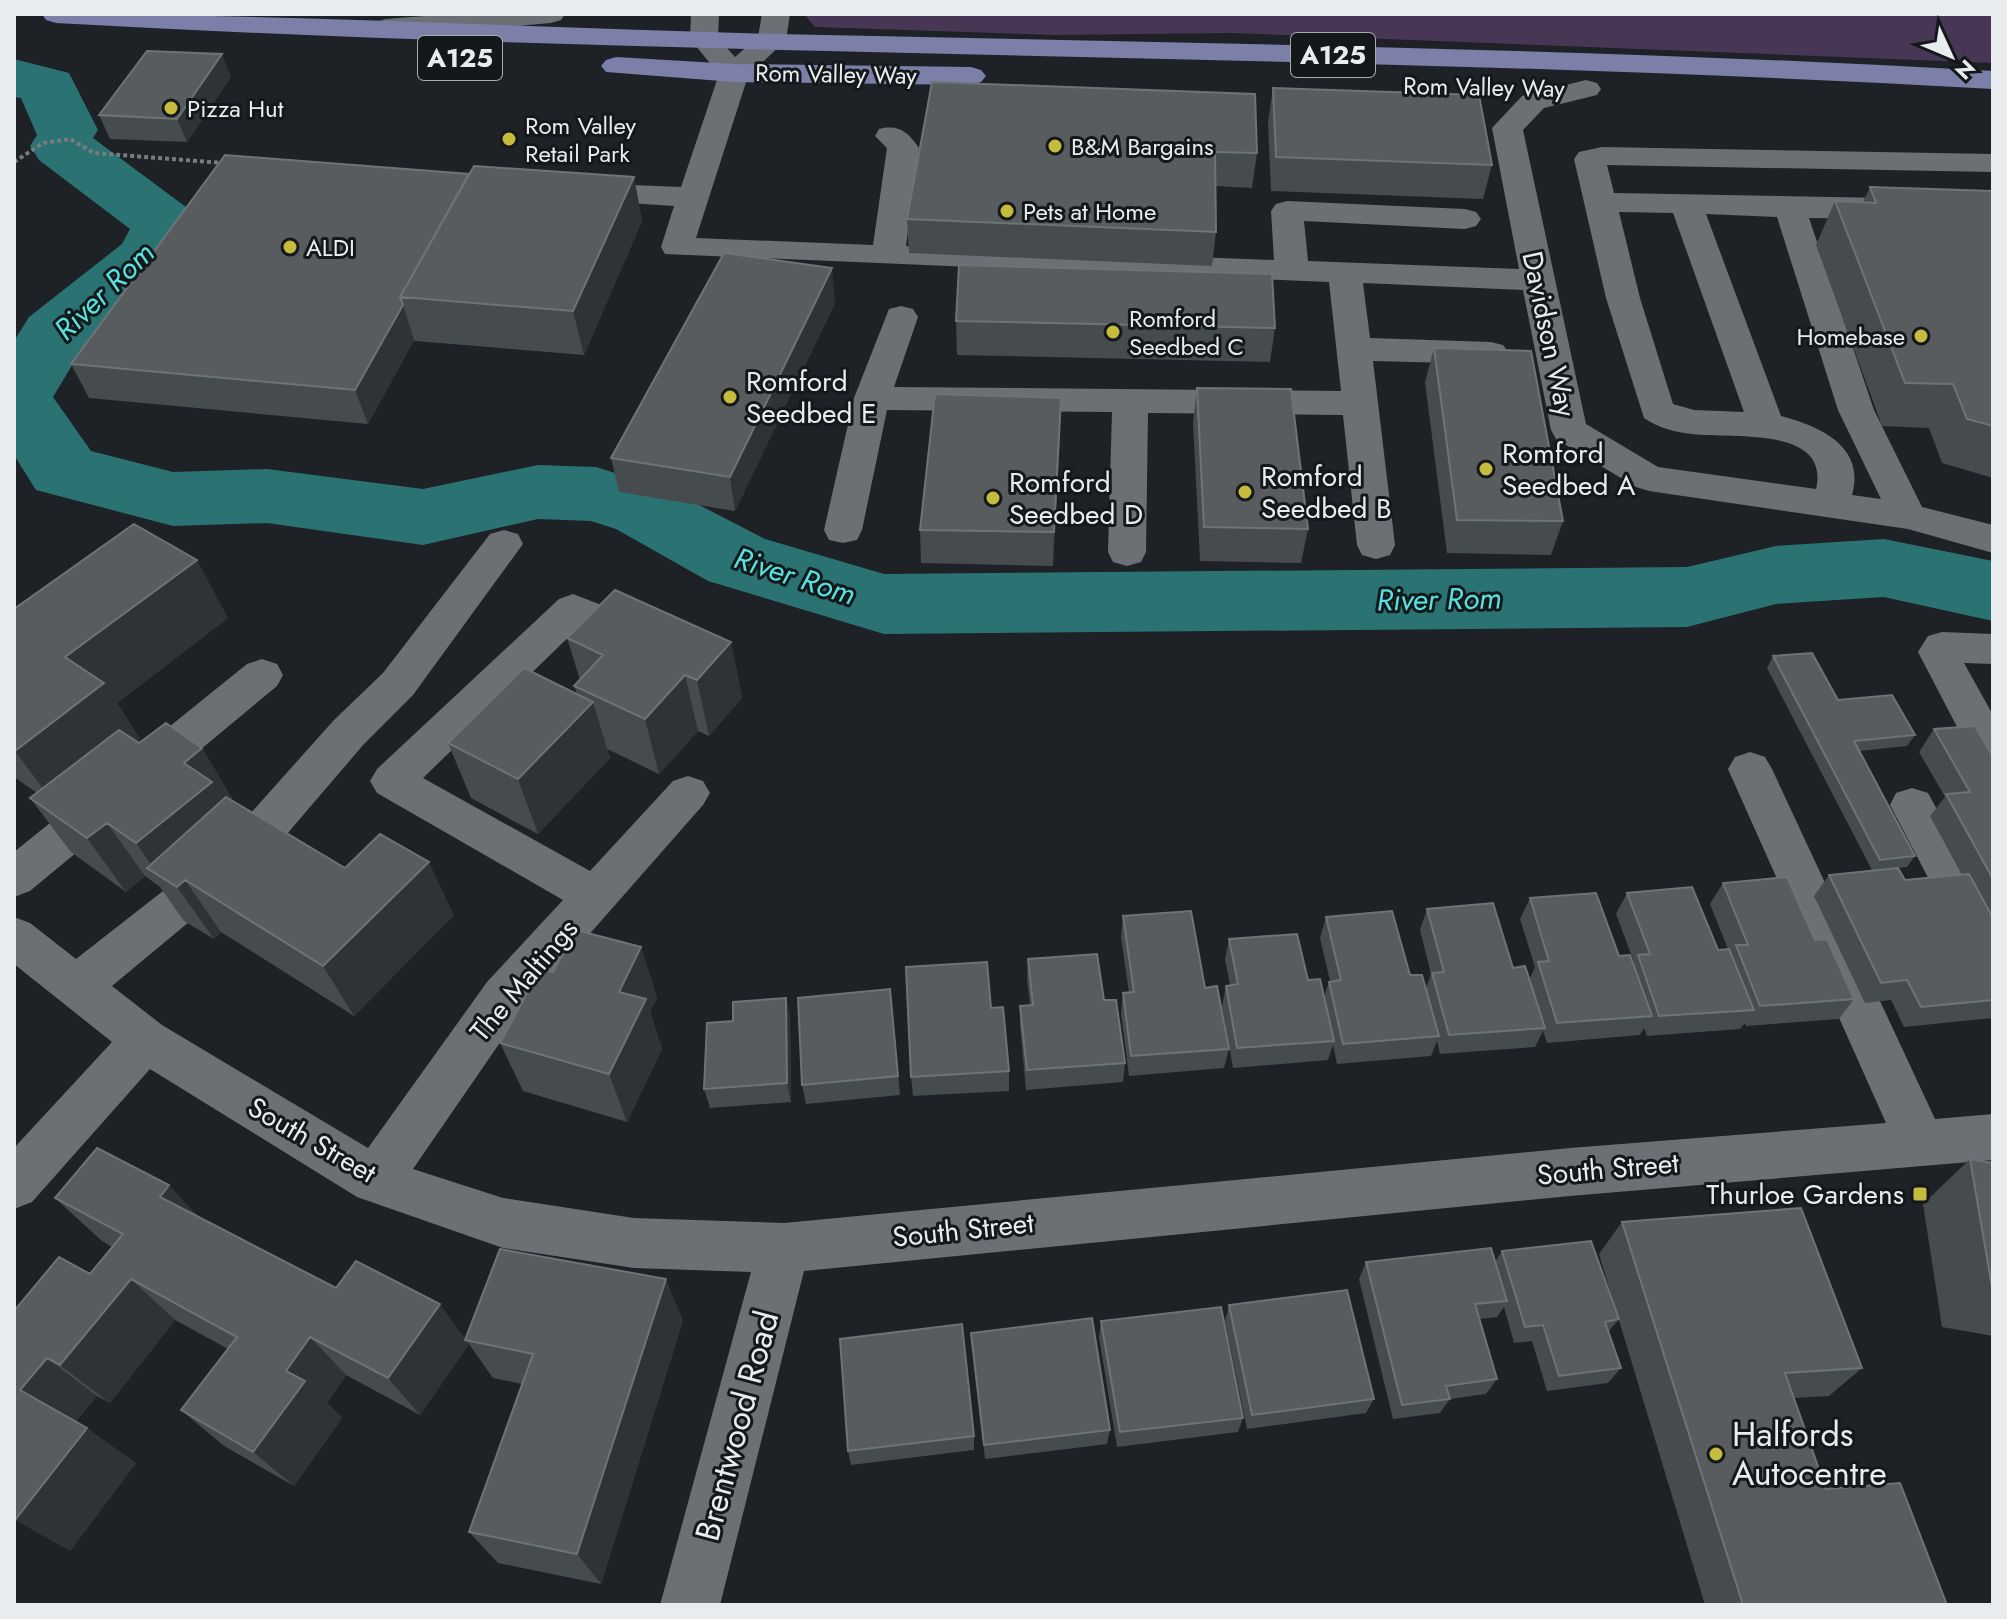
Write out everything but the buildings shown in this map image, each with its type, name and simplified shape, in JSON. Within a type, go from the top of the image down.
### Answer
[{"type":"main road","name":"Rom Valley Way","points":[[56,14],[348,31],[774,27],[1993,80]]},
{"type":"main road","name":"Rom Valley Way","points":[[189,23],[359,52],[734,73],[996,76]]},
{"type":"main road","name":"Rom Valley Way","points":[[1508,87],[1601,90]]},
{"type":"main road","points":[[1648,91],[1993,107]]},
{"type":"street","points":[[348,31],[551,14]]},
{"type":"street","name":"Rom Valley Way","points":[[705,27],[734,73],[774,27]]},
{"type":"street","points":[[734,73],[677,247],[1538,280]]},
{"type":"street","name":"Davidson Way","points":[[1601,90],[1533,102],[1507,128],[1569,430],[1649,478],[1908,516],[1993,539]]},
{"type":"street","points":[[888,255],[888,185],[903,148],[896,138],[890,136]]},
{"type":"street","points":[[1830,504],[1837,476],[1832,458],[1814,441],[1766,424],[1671,420],[1657,410],[1589,162],[1602,156],[1993,163]]},
{"type":"street","points":[[608,194],[693,197]]},
{"type":"street","points":[[1600,202],[1993,210]]},
{"type":"street","points":[[1686,204],[1766,424]]},
{"type":"street","points":[[1790,208],[1856,410],[1908,516]]},
{"type":"street","points":[[1292,271],[1287,211],[1465,219]]},
{"type":"street","points":[[1345,273],[1376,545]]},
{"type":"street","points":[[843,530],[872,398],[901,317]]},
{"type":"street","points":[[1354,349],[1501,354]]},
{"type":"street","points":[[872,398],[1360,403]]},
{"type":"street","points":[[1127,552],[1130,400]]},
{"type":"street","points":[[265,828],[349,732],[398,684],[504,544]]},
{"type":"street","points":[[595,896],[392,781],[573,609],[637,635]]},
{"type":"street","points":[[1993,649],[1942,647],[1938,652],[1993,755]]},
{"type":"street","points":[[14,878],[262,675]]},
{"type":"street","points":[[1750,769],[1920,1142]]},
{"type":"street","name":"The Maltings","points":[[375,1180],[504,997],[688,793]]},
{"type":"street","points":[[1912,805],[1993,955]]},
{"type":"street","points":[[78,985],[179,904]]},
{"type":"street","name":"South Street","points":[[14,937],[145,1040],[375,1180],[503,1223],[634,1243],[784,1248],[1570,1172],[1993,1137]]},
{"type":"street","points":[[14,1185],[145,1040]]},
{"type":"street","name":"Brentwood Road","points":[[690,1605],[784,1248]]},
{"type":"path","points":[[14,162],[43,143],[70,139],[94,153],[229,163]]},
{"type":"shaded area","points":[[804,14],[1993,14],[1993,63],[1232,33],[1053,35],[815,27]]},
{"type":"waterway","name":"River Rom","points":[[14,78],[47,86],[66,130]]},
{"type":"waterway","name":"River Rom","points":[[62,146],[166,224],[152,255],[55,333],[15,398],[64,471],[173,499],[267,496],[423,517],[538,492],[596,494],[644,510],[737,560],[884,604],[1687,597],[1776,575],[1884,568],[1993,591]]},
{"type":"place","name":"Pizza Hut","points":[[171,108]]},
{"type":"place","name":"Rom Valley Retail Park","points":[[509,139]]},
{"type":"place","name":"B&M Bargains","points":[[1055,146]]},
{"type":"place","name":"Pets at Home","points":[[1007,211]]},
{"type":"place","name":"ALDI","points":[[290,247]]},
{"type":"place","name":"Romford Seedbed C","points":[[1113,332]]},
{"type":"place","name":"Homebase","points":[[1921,336]]},
{"type":"place","name":"Romford Seedbed E","points":[[730,397]]},
{"type":"place","name":"Romford Seedbed A","points":[[1486,469]]},
{"type":"place","name":"Romford Seedbed B","points":[[1245,492]]},
{"type":"place","name":"Romford Seedbed D","points":[[993,498]]},
{"type":"place","name":"Thurloe Gardens","points":[[1920,1194]]},
{"type":"place","name":"Halfords Autocentre","points":[[1716,1454]]}]
